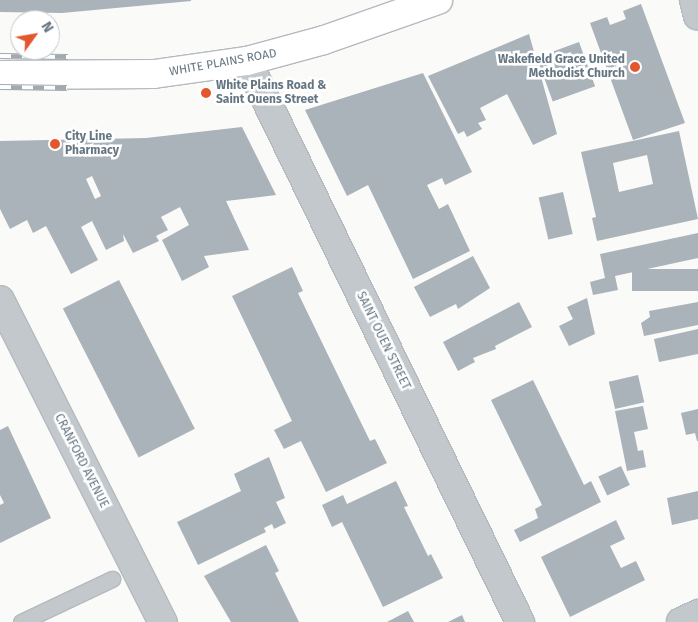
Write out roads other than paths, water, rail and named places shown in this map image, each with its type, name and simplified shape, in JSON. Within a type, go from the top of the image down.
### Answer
[{"type":"main road","name":"WHITE PLAINS ROAD","points":[[0,75],[154,74],[247,61],[324,40],[438,0]]},
{"type":"street","points":[[694,0],[698,16]]},
{"type":"street","name":"SAINT OUEN STREET","points":[[247,61],[520,622]]},
{"type":"street","name":"CRANFORD AVENUE","points":[[0,300],[163,622]]},
{"type":"street","points":[[681,622],[698,614]]},
{"type":"lane","points":[[21,622],[112,579]]},
{"type":"railway","points":[[0,56],[68,57]]},
{"type":"railway","points":[[0,87],[67,88]]},
{"type":"place","name":"Wakefield Grace United Methodist Church","points":[[635,67]]},
{"type":"place","name":"White Plains Road & Saint Ouens Street","points":[[206,93]]},
{"type":"place","name":"City Line Pharmacy","points":[[55,144]]}]
